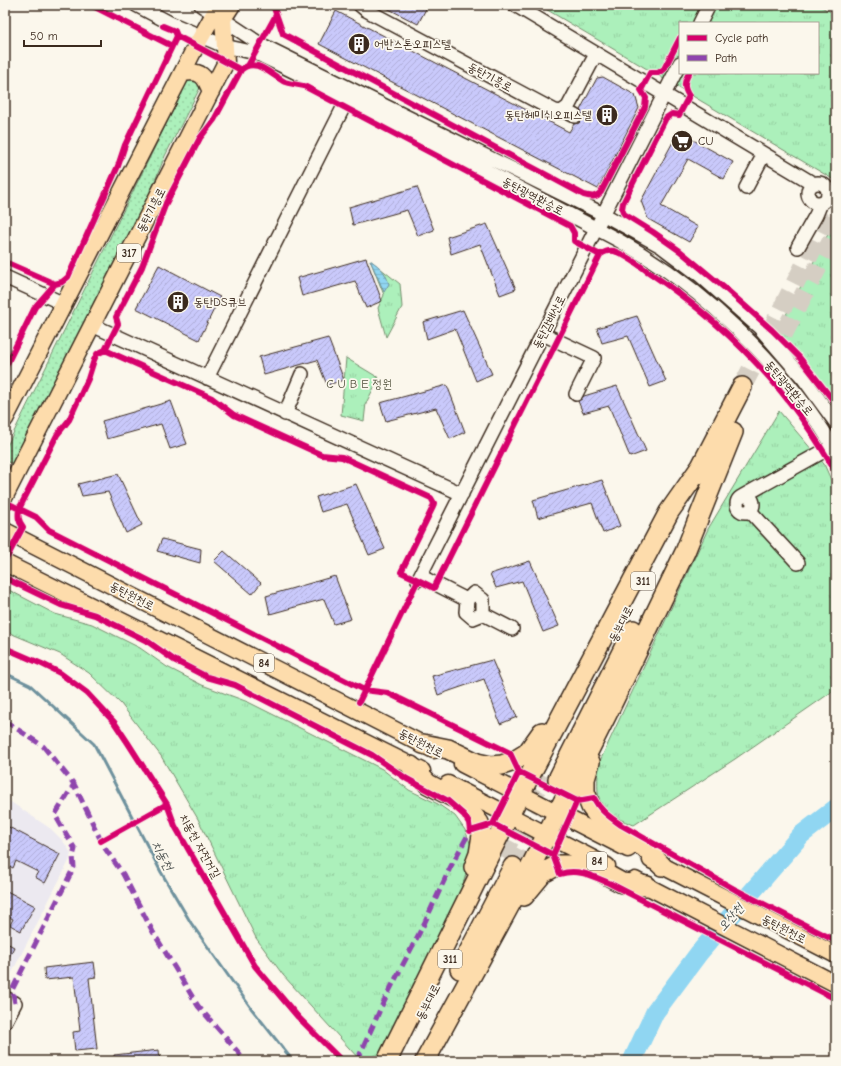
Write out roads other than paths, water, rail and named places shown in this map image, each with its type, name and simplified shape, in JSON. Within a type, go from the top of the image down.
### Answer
[{"type":"highway","name":"동부대로","points":[[746,391],[733,432],[551,777],[702,465],[746,391]]},
{"type":"highway","points":[[425,1061],[558,813],[607,714],[685,552],[733,432]]},
{"type":"highway","points":[[387,1061],[509,815],[669,512],[702,465]]},
{"type":"highway","points":[[423,744],[448,749],[477,763],[491,766],[502,765],[514,761],[527,753],[549,723],[574,694]]},
{"type":"highway","points":[[607,714],[585,779],[585,792],[587,799],[602,822],[617,833],[644,847],[662,866]]},
{"type":"highway","points":[[411,766],[428,784],[464,804],[479,823],[482,835],[479,854],[470,876],[471,892]]},
{"type":"highway","name":"동부대로","points":[[399,1061],[507,862],[412,1061]]},
{"type":"highway","points":[[508,907],[519,901],[543,873],[558,865],[584,865],[598,870],[622,883],[647,886]]},
{"type":"main road","points":[[5,419],[214,10],[232,5]]},
{"type":"main road","name":"동탄기흥로","points":[[5,496],[13,468],[92,325],[226,62],[224,46],[214,10]]},
{"type":"main road","points":[[183,73],[200,73],[207,81],[211,92]]},
{"type":"main road","name":"동탄원천로","points":[[5,531],[836,955]]},
{"type":"main road","name":"동탄원천로","points":[[5,563],[509,815],[836,984]]},
{"type":"street","name":"동탄광역환승로","points":[[136,5],[170,23],[224,46],[256,53],[348,98],[596,228],[664,268],[731,323],[756,348],[793,389],[820,425],[835,449]]},
{"type":"street","name":"동탄기흥로","points":[[360,5],[366,10],[556,111],[570,114],[568,107],[596,54]]},
{"type":"street","points":[[515,5],[814,184],[820,184],[826,187],[828,196],[824,201],[817,202],[816,215],[798,247]]},
{"type":"street","points":[[700,22],[709,5]]},
{"type":"street","name":"동탄광역환승로","points":[[214,10],[260,44],[603,214],[660,246],[701,276],[753,322],[803,378],[836,423]]},
{"type":"street","name":"동탄감배산로","points":[[512,629],[483,614],[473,618],[466,612],[466,600],[419,578],[679,65]]},
{"type":"street","points":[[207,378],[348,98]]},
{"type":"street","points":[[746,188],[764,154]]},
{"type":"street","points":[[5,277],[64,304]]},
{"type":"street","points":[[92,325],[462,494]]},
{"type":"street","points":[[543,334],[594,358],[576,394]]},
{"type":"street","points":[[285,414],[302,374]]},
{"type":"street","points":[[798,563],[750,511],[745,513],[738,509],[737,501],[743,496],[835,449]]},
{"type":"street","points":[[5,998],[15,1003],[5,1022]]},
{"type":"water","points":[[370,260],[380,268],[386,276],[389,284],[384,292]]},
{"type":"waterway","name":"치동천","points":[[5,673],[30,685],[94,744],[161,872],[191,923],[251,1008],[293,1061]]},
{"type":"waterway","name":"오산천","points":[[632,1061],[655,1012],[699,953],[801,835],[836,808]]},
{"type":"tunnel","points":[[742,387],[836,203]]},
{"type":"tunnel","points":[[770,360],[836,232]]},
{"type":"tunnel","points":[[501,857],[544,775]]},
{"type":"tunnel","points":[[513,867],[558,779]]},
{"type":"place","name":"어반스톤오피스텔","points":[[359,44]]},
{"type":"place","name":"동탄헤미쉬오피스텔","points":[[607,115]]},
{"type":"place","name":"CU","points":[[682,141]]},
{"type":"place","name":"동탄DS큐브","points":[[178,302]]},
{"type":"park label","name":"C U B E 정원","points":[[359,384]]}]
